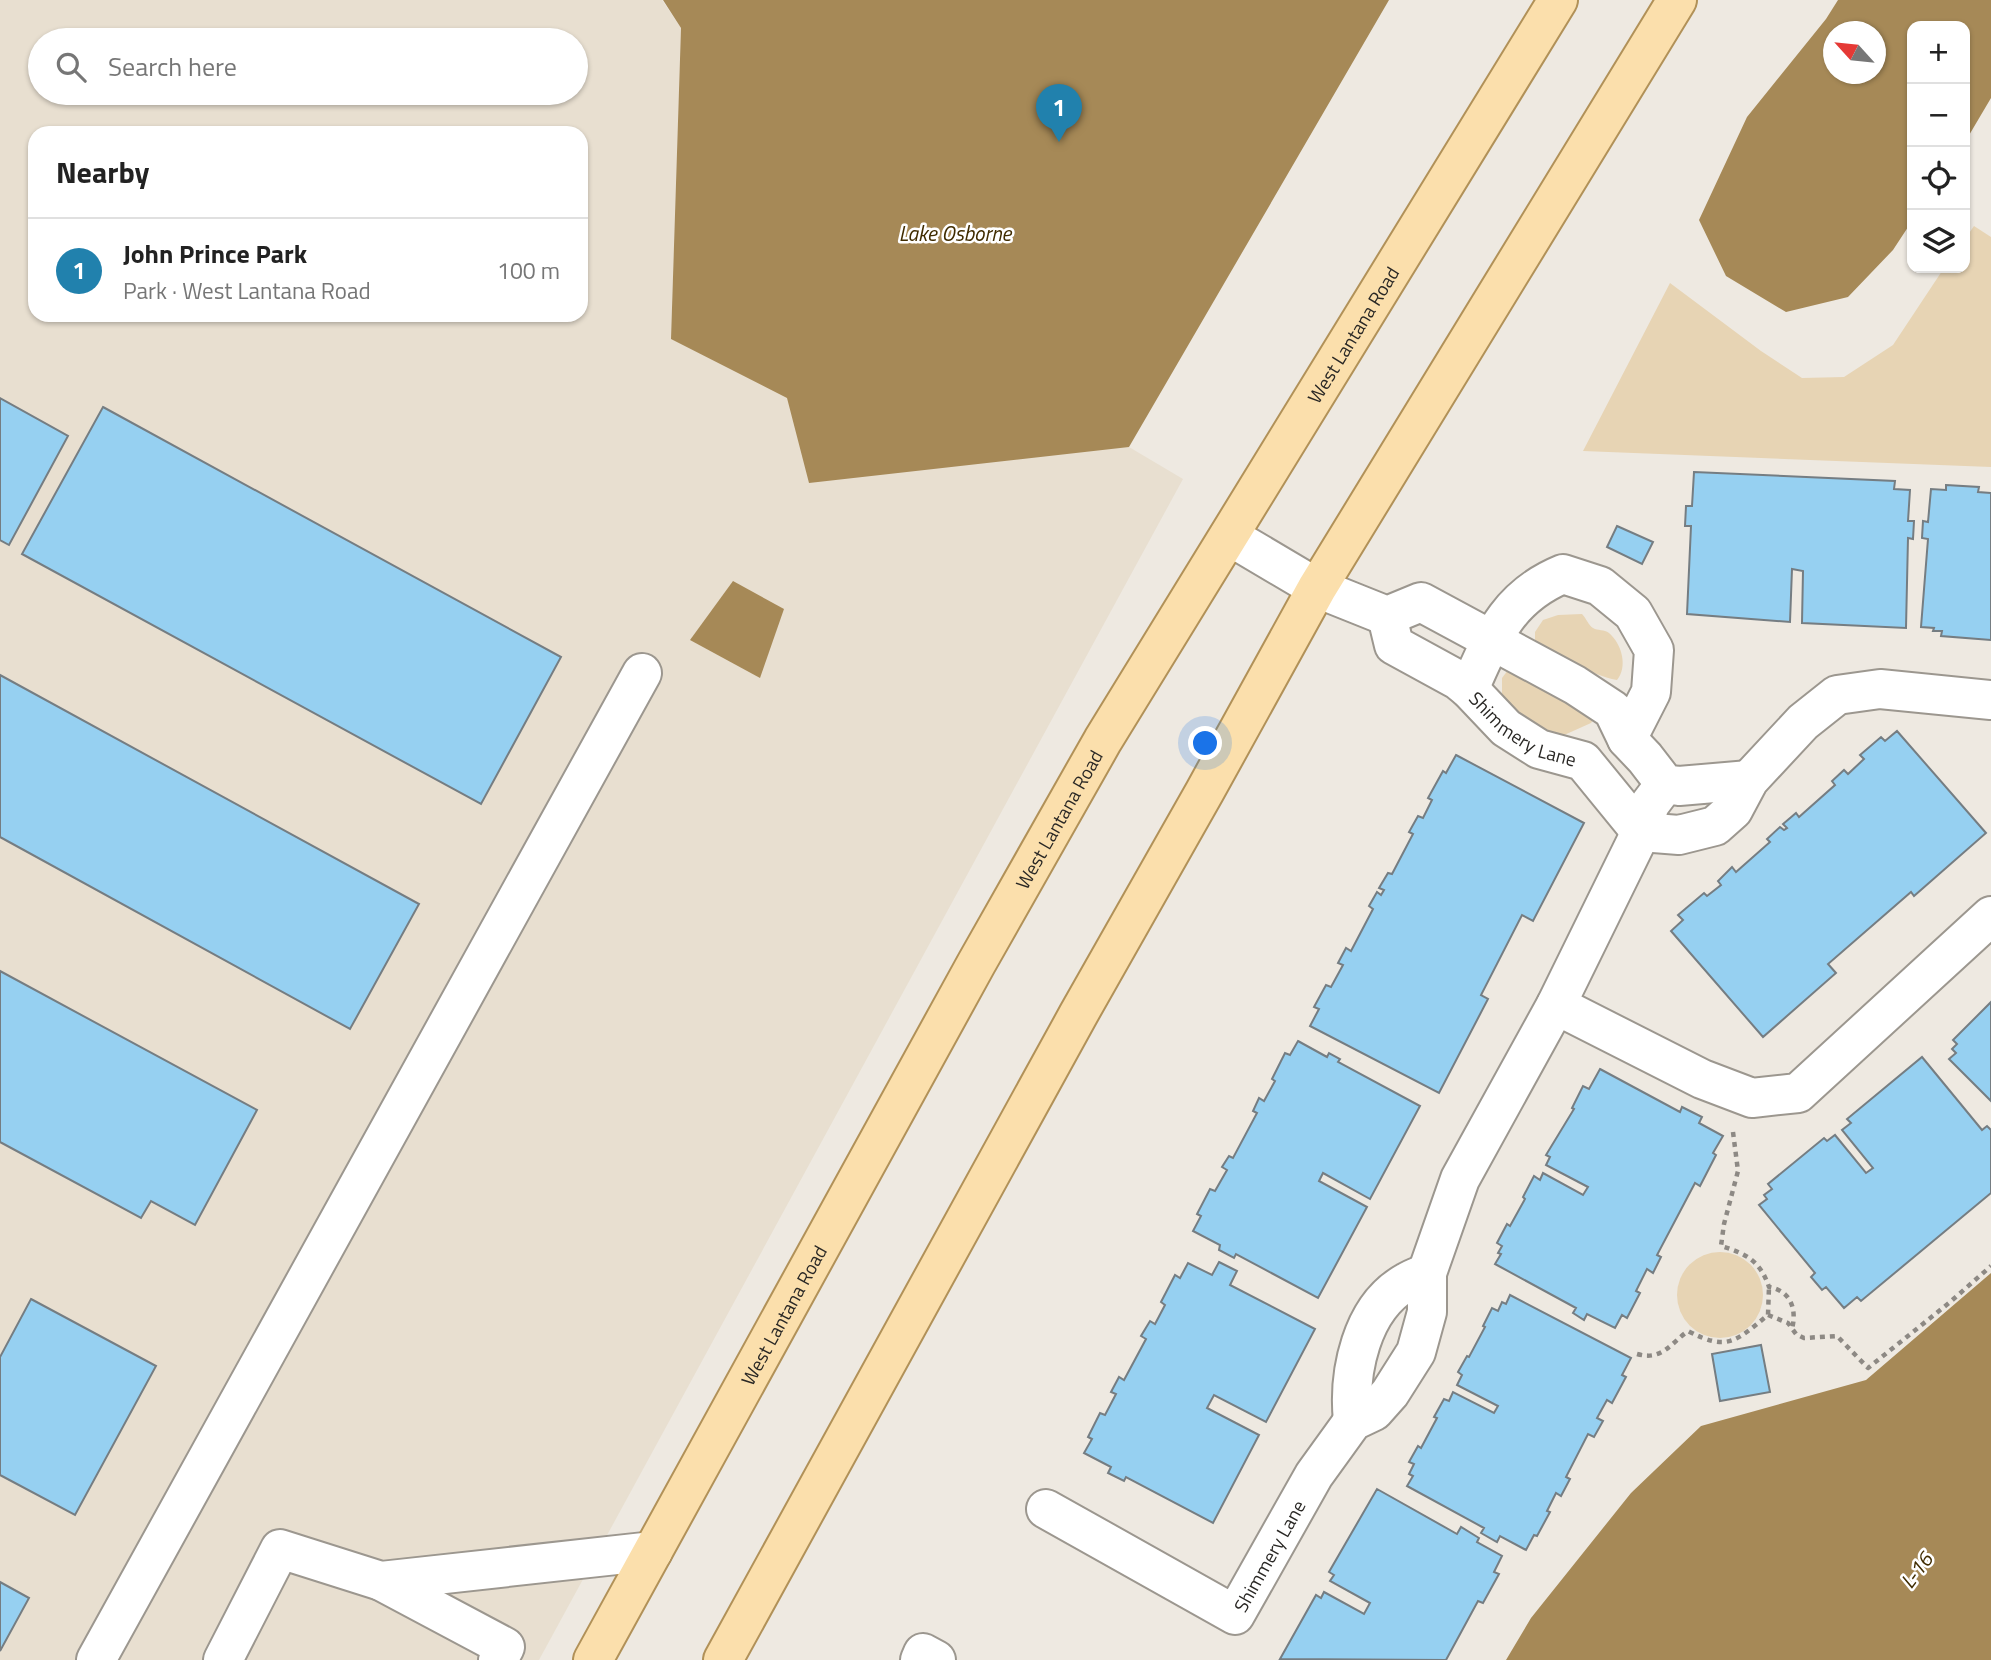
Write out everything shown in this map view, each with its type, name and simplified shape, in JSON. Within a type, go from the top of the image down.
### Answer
[{"type":"main road","name":"West Lantana Road","points":[[593,1660],[1003,914],[1103,740],[1558,0]]},
{"type":"main road","points":[[723,1660],[1100,975],[1317,588],[1677,0]]},
{"type":"street","points":[[1229,536],[1317,588],[1387,616],[1421,602],[1575,685],[1613,710],[1627,739],[1665,784],[1679,786],[1749,780]]},
{"type":"street","points":[[1469,688],[1503,620],[1518,603],[1544,582],[1563,574],[1600,586],[1633,613],[1654,650],[1651,692],[1627,739],[1583,761]]},
{"type":"street","name":"Shimmery Lane","points":[[1046,1509],[1235,1615],[1314,1475],[1353,1421],[1374,1411],[1390,1393],[1416,1352],[1427,1312],[1427,1273],[1460,1179],[1556,1005],[1641,832],[1583,761],[1539,750],[1506,728],[1469,688],[1458,680],[1394,645],[1387,616]]},
{"type":"street","points":[[96,1660],[642,673]]},
{"type":"street","points":[[1665,784],[1650,804],[1641,832],[1679,835],[1715,826],[1733,810],[1749,780],[1803,722],[1837,695],[1880,689],[1991,701]]},
{"type":"street","points":[[1556,1005],[1702,1079],[1752,1098],[1798,1093],[1991,916]]},
{"type":"street","points":[[1353,1421],[1353,1378],[1356,1356],[1364,1333],[1383,1301],[1405,1282],[1427,1273]]},
{"type":"street","points":[[223,1660],[280,1549],[381,1581],[505,1647],[498,1660]]},
{"type":"street","points":[[381,1581],[653,1551]]},
{"type":"street","points":[[920,1660],[923,1653],[936,1660]]},
{"type":"path","points":[[1733,1126],[1738,1171],[1721,1246],[1754,1260],[1765,1274],[1769,1287],[1768,1315]]},
{"type":"path","points":[[1768,1315],[1788,1323],[1796,1334],[1804,1338],[1838,1336],[1868,1368],[1991,1266]]},
{"type":"path","points":[[1769,1287],[1778,1289],[1789,1297],[1794,1308],[1792,1329]]},
{"type":"path","points":[[1637,1354],[1647,1357],[1660,1354],[1688,1331],[1706,1341],[1720,1343],[1737,1339],[1768,1315]]},
{"type":"shaded area","points":[[0,0],[662,0],[681,28],[671,339],[1129,447],[1183,479],[539,1660],[0,1660]]},
{"type":"shaded area","points":[[1974,226],[1991,237],[1991,467],[1583,451],[1670,283],[1802,378],[1844,377],[1893,345],[1941,273],[1970,273],[1970,232]]},
{"type":"shaded area","points":[[1582,614],[1592,627],[1607,632],[1617,643],[1623,662],[1617,680],[1586,669],[1535,641],[1535,632],[1543,620],[1558,615]]},
{"type":"shaded area","points":[[1513,669],[1594,719],[1591,723],[1562,736],[1545,733],[1541,727],[1536,727],[1502,702],[1502,678],[1508,670]]},
{"type":"shaded area","points":[[1720,1252],[1744,1259],[1756,1271],[1763,1295],[1756,1319],[1744,1331],[1720,1338],[1696,1331],[1684,1319],[1677,1295],[1684,1271],[1696,1259]]},
{"type":"water","name":"Lake Osborne","points":[[663,0],[1389,0],[1129,447],[809,483],[787,398],[671,339],[681,28]]},
{"type":"water","points":[[1838,0],[1991,0],[1991,98],[1970,134],[1970,21],[1907,21],[1907,229],[1893,250],[1848,297],[1786,312],[1726,276],[1699,220],[1747,117],[1823,23],[1823,84],[1886,84],[1886,21],[1824,21]]},
{"type":"water","points":[[733,581],[784,609],[760,678],[690,640]]},
{"type":"water","name":"L-16","points":[[1991,1273],[1991,1660],[1506,1660],[1531,1618],[1631,1493],[1701,1426],[1866,1380]]},
{"type":"building","points":[[0,398],[68,436],[9,545],[0,540]]},
{"type":"building","points":[[103,407],[561,657],[481,804],[22,554]]},
{"type":"building","points":[[1694,472],[1895,481],[1894,489],[1910,490],[1908,521],[1914,521],[1913,539],[1908,538],[1906,628],[1802,623],[1803,571],[1792,569],[1790,622],[1687,614],[1691,526],[1685,526],[1686,506],[1692,506]]},
{"type":"building","points":[[1946,485],[1979,487],[1978,492],[1991,493],[1991,640],[1941,636],[1942,631],[1921,627],[1928,539],[1922,538],[1923,521],[1928,522],[1931,489],[1946,490]]},
{"type":"building","points":[[1617,526],[1653,542],[1642,564],[1607,547]]},
{"type":"building","points":[[0,675],[419,904],[350,1029],[0,837]]},
{"type":"building","points":[[1897,731],[1986,833],[1914,896],[1911,892],[1828,964],[1836,973],[1763,1037],[1671,931],[1683,920],[1678,915],[1704,893],[1707,896],[1721,885],[1718,881],[1732,867],[1736,872],[1770,842],[1767,839],[1780,827],[1784,830],[1787,828],[1783,824],[1796,813],[1799,817],[1835,785],[1832,781],[1844,770],[1848,774],[1864,759],[1860,755],[1881,737],[1885,741]]},
{"type":"building","points":[[1456,755],[1584,823],[1533,921],[1522,915],[1481,995],[1488,999],[1439,1093],[1310,1026],[1319,1009],[1314,1007],[1326,985],[1331,987],[1343,965],[1338,963],[1346,948],[1351,951],[1373,909],[1369,906],[1377,892],[1381,895],[1384,890],[1379,888],[1388,873],[1392,874],[1413,834],[1409,832],[1418,816],[1423,818],[1432,800],[1428,798],[1443,771],[1446,773]]},
{"type":"building","points":[[0,971],[257,1110],[195,1225],[151,1201],[141,1218],[0,1142]]},
{"type":"building","points":[[1991,1002],[1991,1101],[1949,1059],[1956,1053],[1952,1049],[1957,1044],[1953,1040]]},
{"type":"building","points":[[1298,1041],[1327,1057],[1329,1053],[1340,1059],[1338,1062],[1420,1106],[1370,1199],[1323,1173],[1319,1181],[1367,1207],[1318,1298],[1236,1254],[1234,1258],[1219,1250],[1220,1245],[1193,1231],[1201,1216],[1197,1214],[1210,1189],[1215,1191],[1227,1170],[1222,1167],[1229,1156],[1233,1158],[1257,1113],[1253,1111],[1259,1098],[1264,1101],[1285,1053],[1290,1055]]},
{"type":"building","points":[[1922,1057],[1982,1130],[1987,1126],[1991,1130],[1991,1193],[1861,1301],[1857,1297],[1844,1308],[1826,1287],[1822,1290],[1811,1277],[1815,1273],[1759,1205],[1767,1199],[1764,1195],[1772,1189],[1768,1184],[1824,1138],[1827,1141],[1835,1135],[1866,1173],[1873,1168],[1842,1130],[1851,1123],[1847,1119]]},
{"type":"building","points":[[1600,1069],[1680,1112],[1682,1107],[1702,1117],[1699,1123],[1723,1136],[1700,1186],[1695,1183],[1657,1255],[1661,1257],[1653,1273],[1647,1269],[1636,1291],[1640,1293],[1627,1318],[1622,1315],[1615,1328],[1587,1314],[1584,1320],[1573,1313],[1576,1308],[1495,1264],[1502,1246],[1497,1243],[1525,1199],[1523,1197],[1534,1176],[1540,1180],[1543,1173],[1583,1195],[1588,1187],[1546,1165],[1550,1157],[1546,1155],[1574,1109],[1572,1108],[1583,1086],[1589,1089]]},
{"type":"building","points":[[1219,1262],[1237,1271],[1230,1285],[1315,1329],[1266,1422],[1214,1395],[1207,1408],[1259,1435],[1213,1523],[1126,1477],[1124,1481],[1108,1473],[1111,1467],[1084,1453],[1092,1439],[1088,1437],[1100,1413],[1105,1415],[1116,1394],[1111,1392],[1119,1377],[1124,1380],[1146,1339],[1141,1336],[1150,1321],[1155,1324],[1165,1305],[1161,1302],[1175,1275],[1180,1278],[1188,1263],[1212,1275]]},
{"type":"building","points":[[1510,1295],[1631,1358],[1622,1375],[1626,1377],[1612,1403],[1607,1400],[1597,1418],[1603,1421],[1594,1437],[1588,1434],[1566,1477],[1570,1479],[1561,1496],[1556,1493],[1547,1511],[1550,1512],[1526,1550],[1500,1536],[1497,1542],[1481,1533],[1484,1528],[1407,1486],[1413,1476],[1409,1474],[1414,1464],[1409,1462],[1418,1446],[1421,1448],[1444,1399],[1449,1401],[1453,1392],[1494,1413],[1498,1406],[1457,1385],[1462,1375],[1458,1372],[1485,1327],[1483,1326],[1492,1308],[1498,1311],[1502,1302],[1506,1304]]},
{"type":"building","points":[[31,1299],[156,1366],[75,1515],[0,1475],[0,1357]]},
{"type":"building","points":[[1761,1345],[1770,1392],[1720,1401],[1712,1354]]},
{"type":"building","points":[[1377,1489],[1457,1534],[1461,1527],[1479,1538],[1477,1542],[1502,1556],[1494,1572],[1499,1574],[1483,1603],[1478,1601],[1446,1660],[1280,1659],[1316,1595],[1321,1598],[1324,1592],[1364,1614],[1370,1603],[1330,1581],[1334,1575],[1329,1572]]},
{"type":"building","points":[[0,1582],[29,1598],[0,1651]]},
{"type":"place","name":"John Prince Park","points":[[1059,142]]}]
